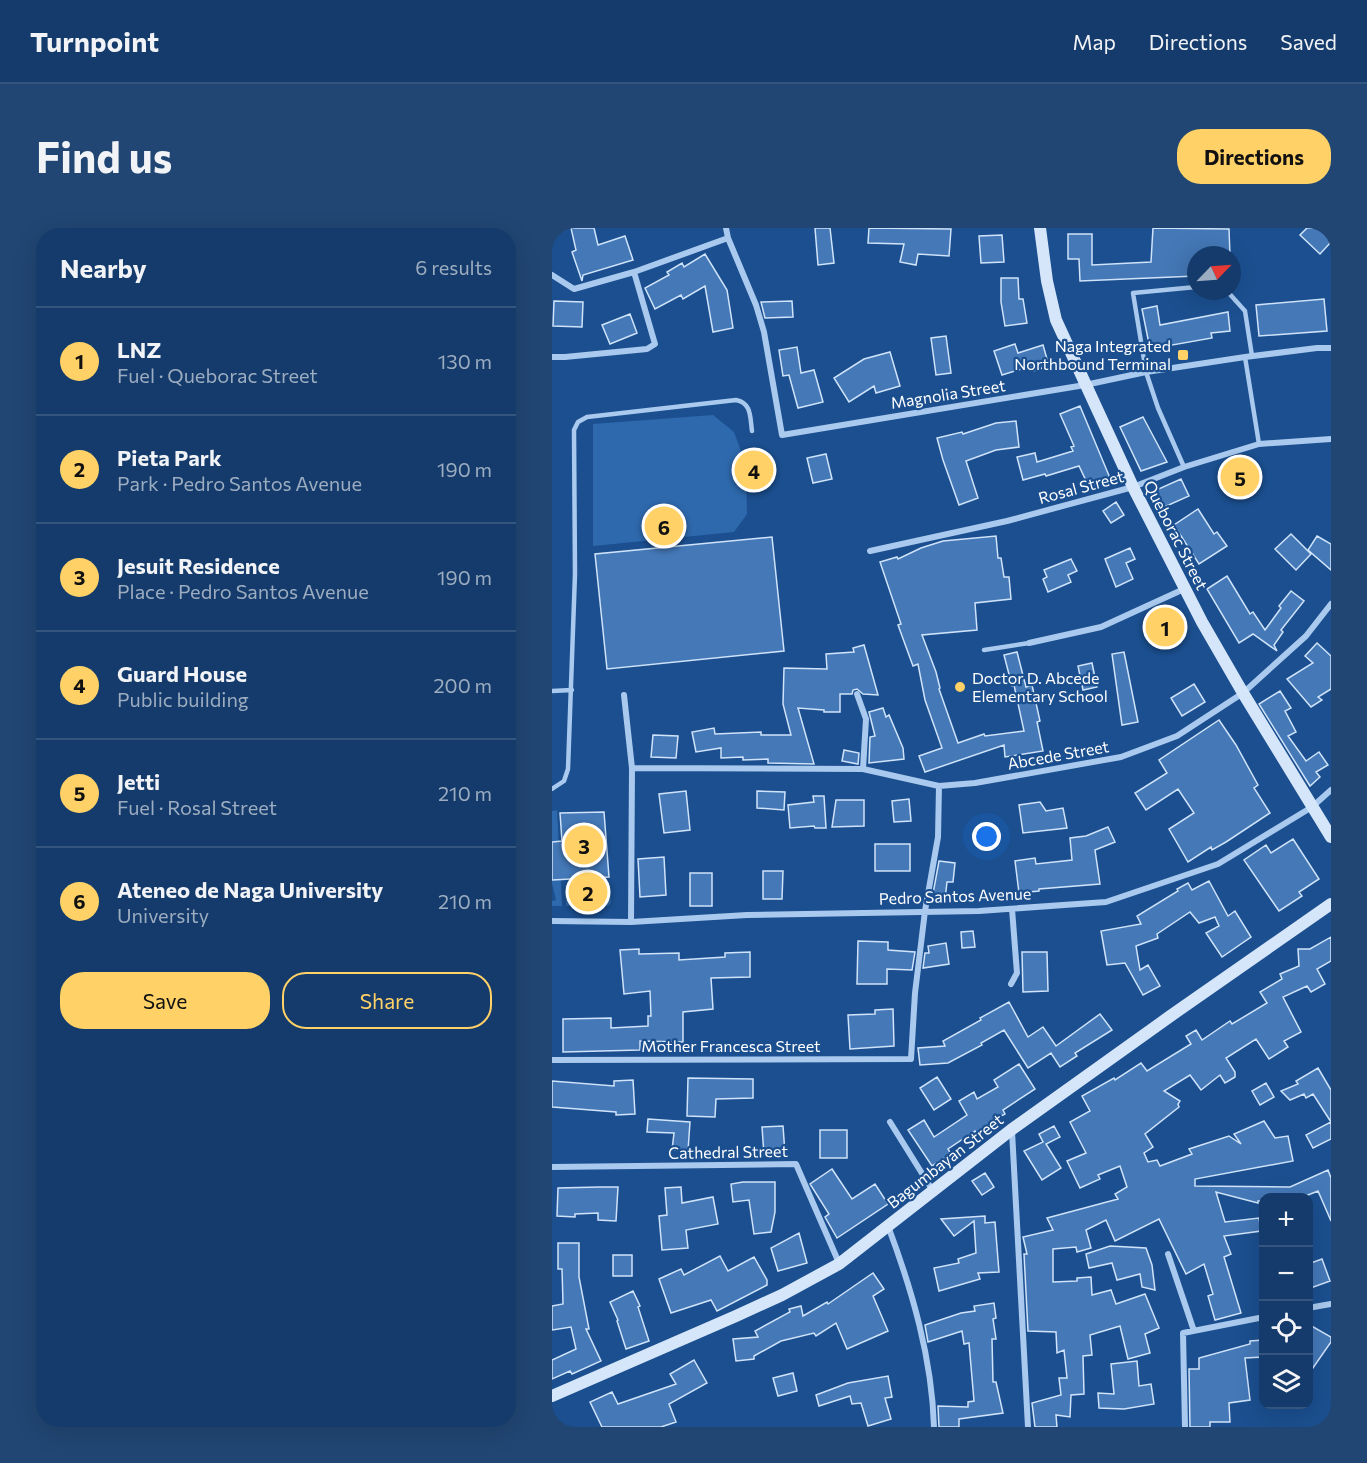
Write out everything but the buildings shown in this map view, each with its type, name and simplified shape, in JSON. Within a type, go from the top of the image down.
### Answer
[{"type":"main road","name":"Queborac Street","points":[[1040,228],[1047,281],[1056,320],[1133,488],[1184,589],[1243,693],[1331,837]]},
{"type":"main road","name":"Bagumbayan Street","points":[[552,1396],[782,1295],[839,1264],[1011,1130],[1331,903]]},
{"type":"street","points":[[552,274],[574,289],[634,272],[728,238],[726,228]]},
{"type":"street","name":"Magnolia Street","points":[[728,238],[756,305],[764,332],[782,435],[1085,385],[1146,372],[1249,356],[1331,348]]},
{"type":"street","points":[[552,357],[647,349],[655,344],[634,272]]},
{"type":"street","name":"Rosal Street","points":[[870,551],[1007,521],[1133,488],[1184,466],[1259,444],[1331,439]]},
{"type":"street","points":[[1029,643],[1101,627],[1184,589]]},
{"type":"street","name":"Abcede Street","points":[[632,768],[863,769],[939,786],[985,782],[1121,757],[1177,736],[1243,693],[1306,636],[1331,604]]},
{"type":"street","points":[[857,693],[866,719],[863,769]]},
{"type":"street","points":[[624,695],[632,768],[631,922]]},
{"type":"street","points":[[925,911],[938,837],[939,786]]},
{"type":"street","name":"Pedro Santos Avenue","points":[[552,921],[631,922],[747,915],[1012,909],[1106,902],[1218,864],[1312,807],[1331,790]]},
{"type":"street","points":[[1011,984],[1017,972],[1012,909]]},
{"type":"street","name":"Mother Francesca Street","points":[[552,1060],[911,1059],[915,993],[925,911]]},
{"type":"street","points":[[890,1122],[933,1191]]},
{"type":"street","points":[[1011,1130],[1028,1427]]},
{"type":"street","name":"Cathedral Street","points":[[552,1167],[796,1164],[839,1264]]},
{"type":"street","points":[[888,1226],[902,1263],[925,1350],[934,1427]]},
{"type":"street","points":[[1168,1254],[1194,1331]]},
{"type":"street","points":[[1313,1307],[1331,1304]]},
{"type":"street","points":[[1185,1427],[1183,1333],[1259,1318]]},
{"type":"lane","points":[[1184,466],[1158,408],[1146,372],[1134,293],[1187,287]]},
{"type":"lane","points":[[1236,300],[1245,310],[1259,444]]},
{"type":"lane","points":[[552,789],[564,781],[568,769],[575,574],[574,430],[578,422],[587,417],[736,400],[743,401],[747,405],[752,431]]},
{"type":"lane","points":[[984,650],[1029,643]]},
{"type":"lane","points":[[552,691],[572,690]]},
{"type":"shaded area","points":[[713,415],[734,432],[746,465],[747,514],[734,532],[593,546],[593,424]]},
{"type":"shaded area","points":[[557,810],[562,906],[552,906],[552,901],[556,900],[552,883],[552,811]]},
{"type":"shaded area","points":[[602,883],[610,886],[611,903],[608,906],[566,906],[565,885]]},
{"type":"place","name":"Naga Integrated Northbound Terminal","points":[[1183,355]]},
{"type":"place","name":"Guard House","points":[[754,470]]},
{"type":"place","name":"Jetti","points":[[1240,477]]},
{"type":"place","name":"Ateneo de Naga University","points":[[664,526]]},
{"type":"place","name":"LNZ","points":[[1165,627]]},
{"type":"place","name":"Doctor D. Abcede Elementary School","points":[[960,687]]},
{"type":"place","name":"Jesuit Residence","points":[[584,845]]},
{"type":"place","name":"Pieta Park","points":[[588,892]]}]
